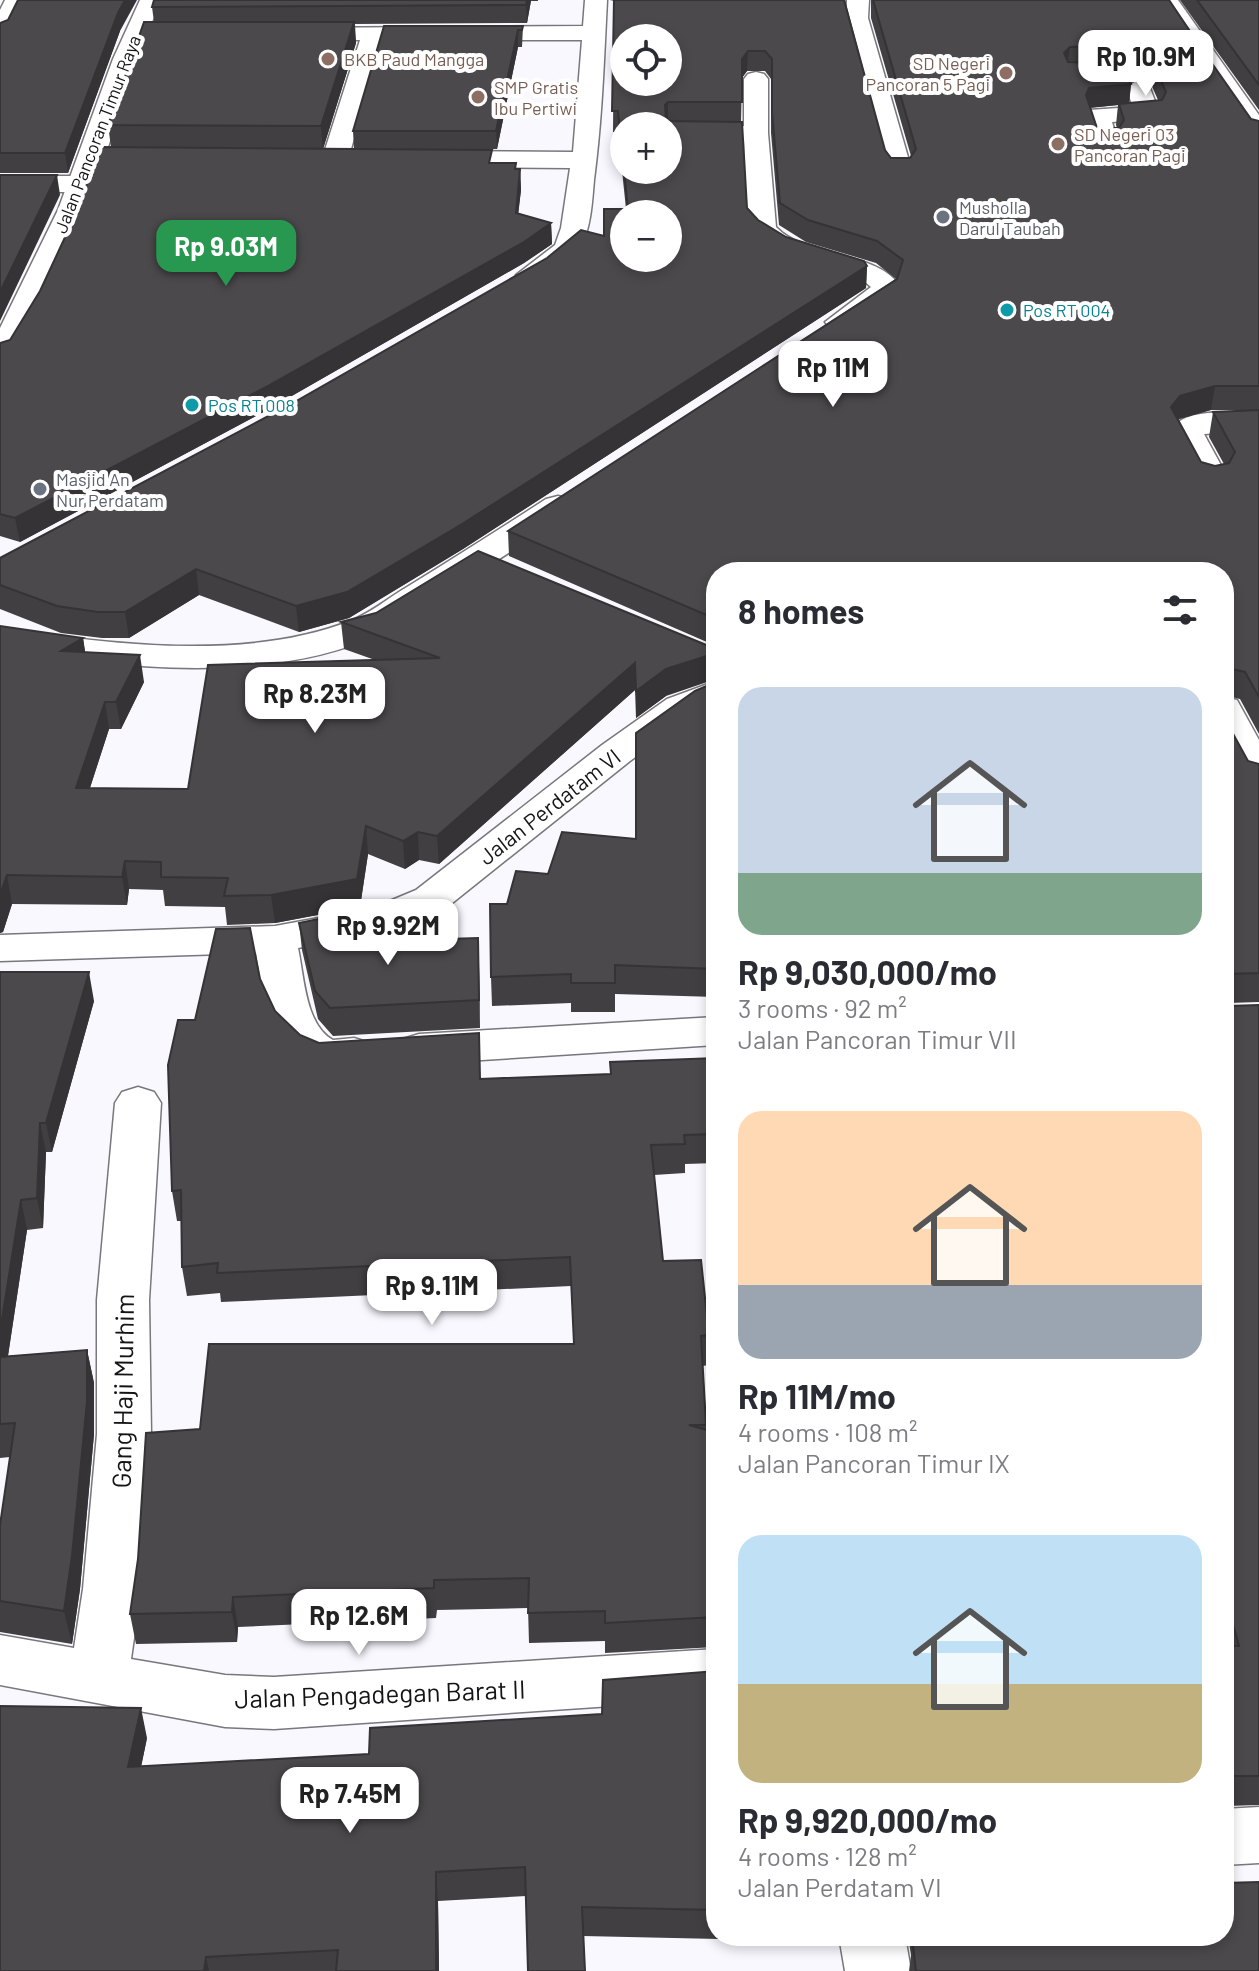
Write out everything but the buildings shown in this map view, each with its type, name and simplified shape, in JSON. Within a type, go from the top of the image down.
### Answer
[{"type":"street","points":[[0,32],[16,0]]},
{"type":"street","name":"Jalan Pancoran Timur Raya","points":[[0,355],[26,309],[92,159],[112,91],[146,33],[151,0]]},
{"type":"street","points":[[509,287],[567,249],[575,228],[594,141],[593,33],[596,0]]},
{"type":"street","points":[[858,0],[857,18],[899,171]]},
{"type":"street","points":[[1167,0],[1258,131]]},
{"type":"street","points":[[266,33],[593,33]]},
{"type":"street","points":[[335,159],[374,33]]},
{"type":"street","points":[[1076,75],[1216,73]]},
{"type":"street","points":[[1105,142],[1098,115],[1148,114],[1132,74]]},
{"type":"street","points":[[756,79],[756,133],[763,228],[767,236],[785,246],[874,275],[885,285],[884,293],[819,336]]},
{"type":"street","points":[[682,133],[756,133]]},
{"type":"street","points":[[412,159],[594,141]]},
{"type":"street","points":[[92,159],[119,159]]},
{"type":"street","points":[[304,159],[366,159]]},
{"type":"street","points":[[0,184],[81,184]]},
{"type":"street","points":[[1212,478],[1186,430],[1193,425],[1259,422]]},
{"type":"street","points":[[0,639],[102,652],[171,654],[238,653],[300,646],[363,629],[582,491]]},
{"type":"street","points":[[477,559],[518,576]]},
{"type":"street","name":"Jalan Perdatam VI","points":[[0,948],[275,939],[383,919],[431,899],[629,744],[680,707],[706,696]]},
{"type":"street","points":[[1236,710],[1259,779]]},
{"type":"street","points":[[275,939],[293,1025],[310,1047],[323,1054],[706,1032]]},
{"type":"street","name":"Gang Haji Murhim","points":[[99,1678],[112,1589],[124,1434],[123,1300],[138,1103]]},
{"type":"street","name":"Jalan Pengadegan Barat II","points":[[0,1660],[225,1701],[274,1703],[706,1675]]},
{"type":"street","points":[[1234,1836],[1259,1835]]},
{"type":"street","points":[[874,1946],[878,1971]]},
{"type":"place","name":"BKB Paud Mangga","points":[[328,59]]},
{"type":"place","name":"SD Negeri Pancoran 5 Pagi","points":[[1006,73]]},
{"type":"place","name":"SMP Gratis Ibu Pertiwi","points":[[478,97]]},
{"type":"place","name":"SD Negeri 03 Pancoran Pagi","points":[[1058,144]]},
{"type":"place","name":"Musholla Darul Taubah","points":[[943,217]]},
{"type":"place","name":"Pos RT 004","points":[[1007,310]]},
{"type":"place","name":"Pos RT 008","points":[[192,405]]},
{"type":"place","name":"Masjid An Nur Perdatam","points":[[40,489]]}]
